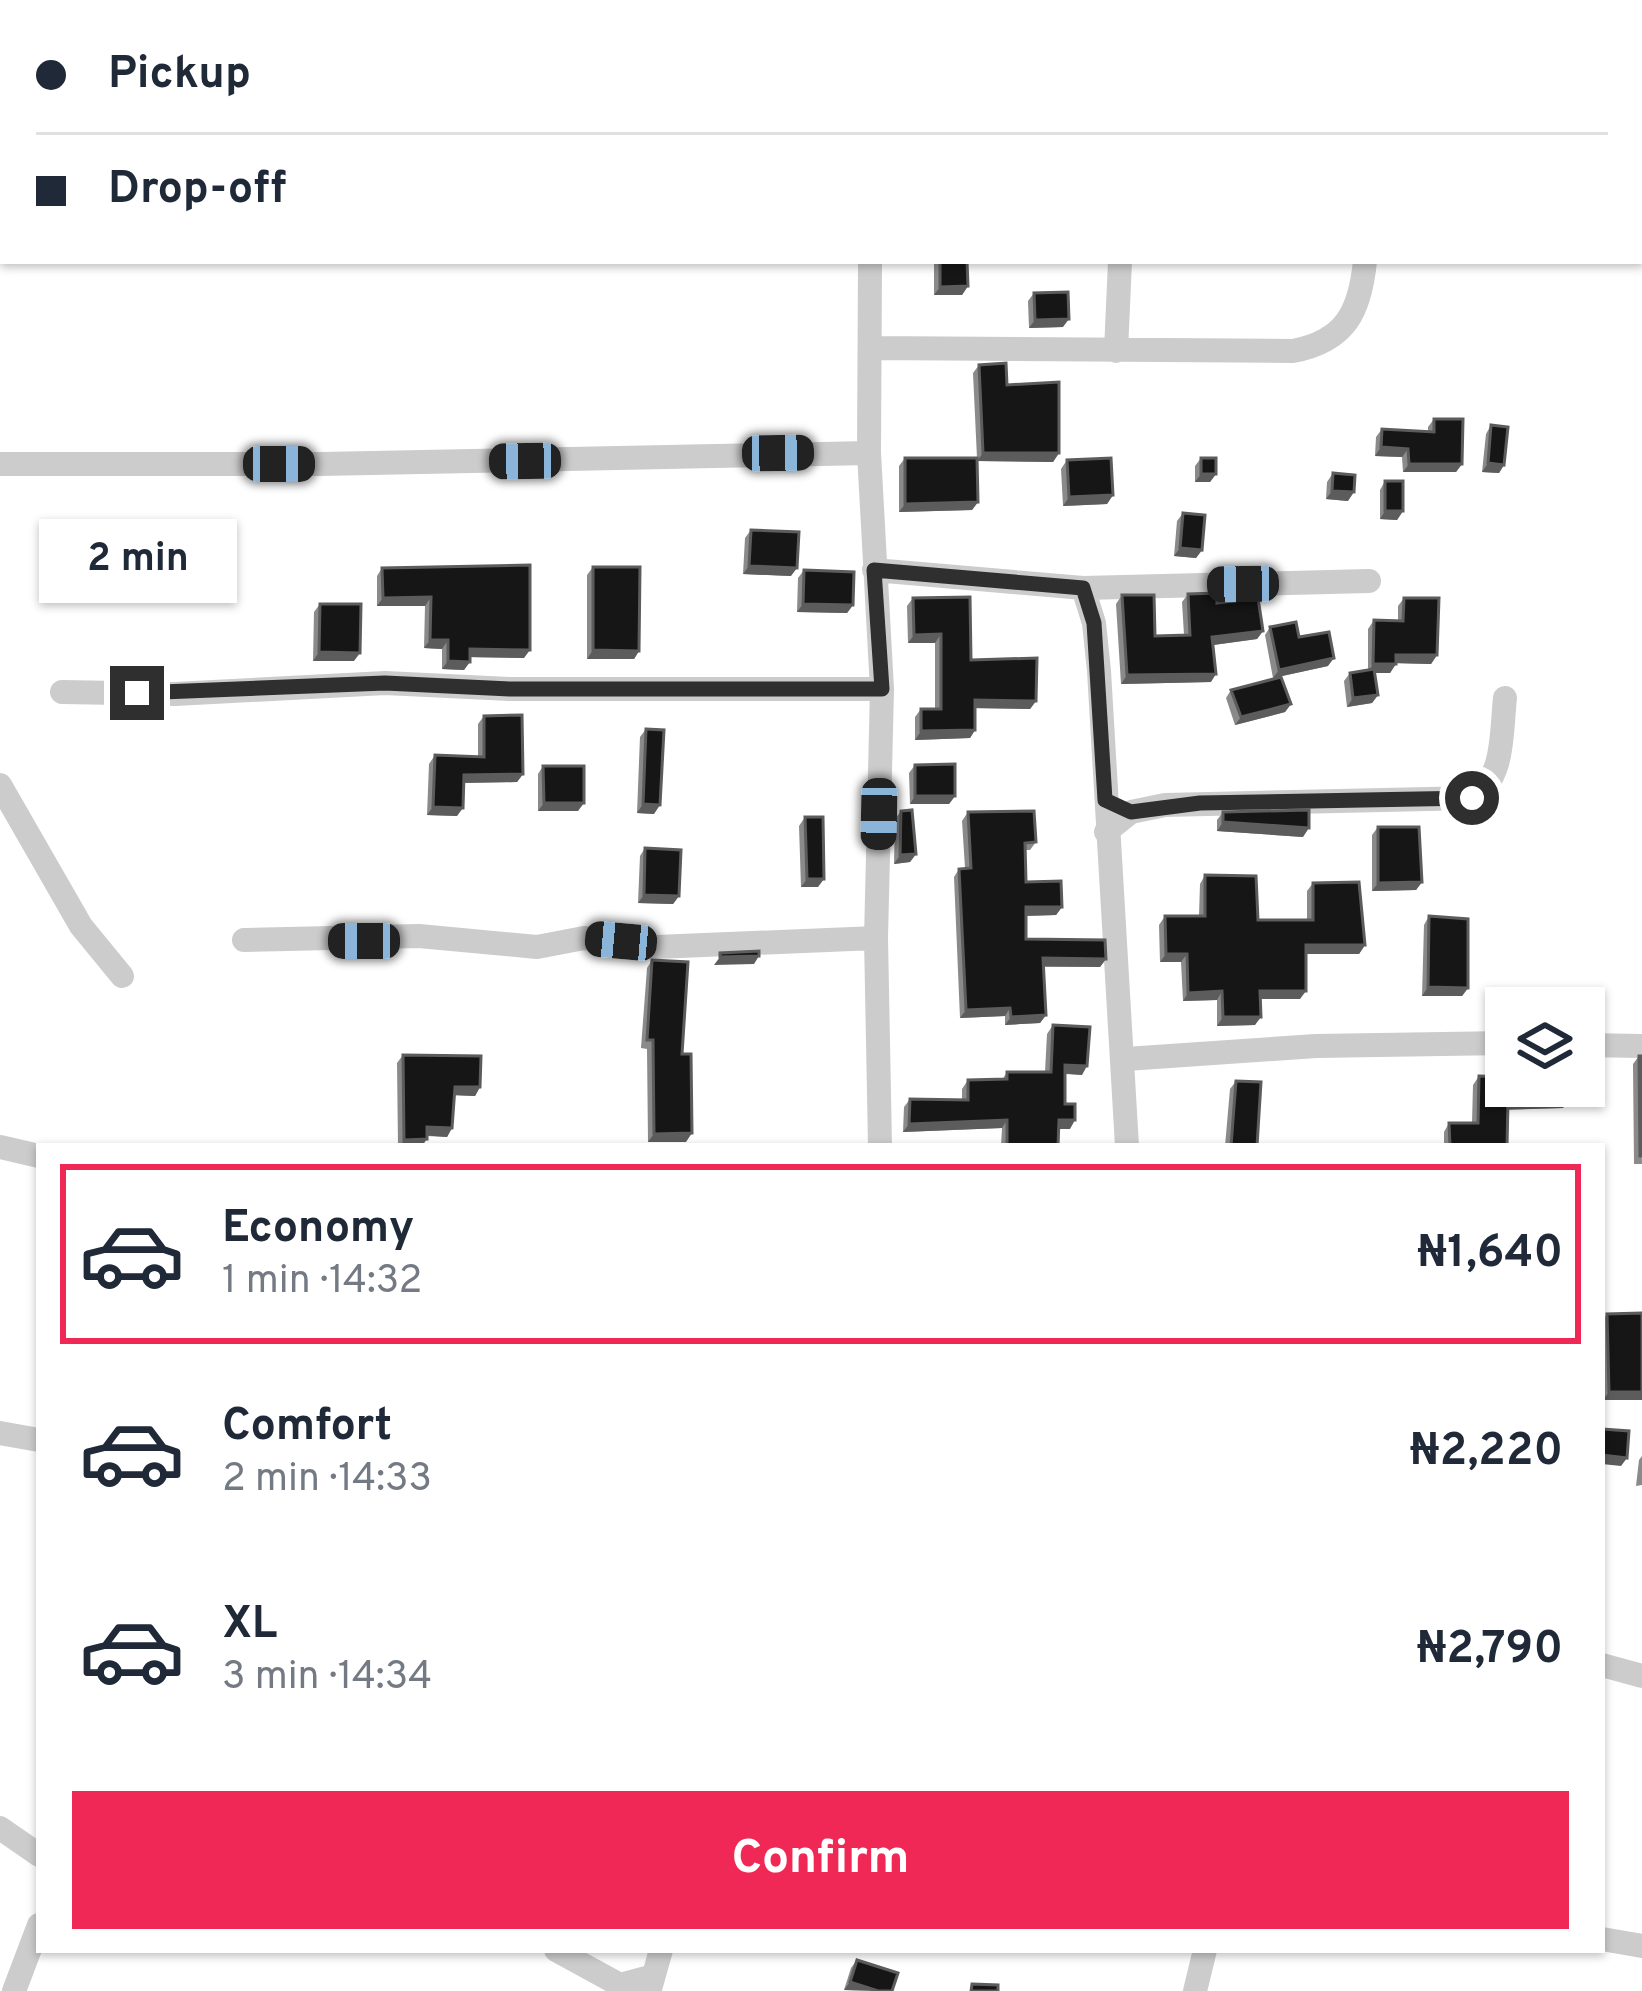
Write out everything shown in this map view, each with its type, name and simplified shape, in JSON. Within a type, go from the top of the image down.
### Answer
[{"type":"street","points":[[870,264],[868,453],[882,689],[876,938],[880,1143]]},
{"type":"street","points":[[1116,351],[1120,264]]},
{"type":"street","points":[[869,348],[1316,347],[1352,320],[1364,264]]},
{"type":"street","points":[[0,464],[321,464],[868,453]]},
{"type":"street","points":[[874,570],[1083,588],[1369,581]]},
{"type":"street","points":[[1083,588],[1094,623],[1126,1059],[1127,1143]]},
{"type":"street","points":[[62,692],[198,693],[385,683],[510,689],[882,689]]},
{"type":"street","points":[[1106,832],[1131,812],[1200,803],[1472,798],[1489,787],[1498,761],[1505,698]]},
{"type":"street","points":[[0,785],[81,926],[122,976]]},
{"type":"street","points":[[1105,800],[1131,812]]},
{"type":"street","points":[[244,940],[418,936],[537,947],[584,938],[656,946],[876,938]]},
{"type":"street","points":[[1126,1059],[1316,1046],[1485,1043]]},
{"type":"street","points":[[1605,1045],[1642,1046]]},
{"type":"street","points":[[0,1147],[36,1155]]},
{"type":"street","points":[[0,1433],[36,1439]]},
{"type":"street","points":[[1605,1666],[1642,1676]]},
{"type":"street","points":[[0,1828],[36,1853]]},
{"type":"street","points":[[14,1991],[36,1933]]},
{"type":"street","points":[[1605,1940],[1642,1946]]},
{"type":"street","points":[[561,1953],[620,1985],[651,1984],[660,1953]]},
{"type":"street","points":[[1195,1991],[1204,1953]]},
{"type":"building","points":[[940,264],[967,264],[968,286],[940,287]]},
{"type":"building","points":[[1068,292],[1069,319],[1035,320],[1034,293]]},
{"type":"building","points":[[1006,363],[1007,385],[1059,382],[1059,453],[983,453],[979,365]]},
{"type":"building","points":[[1434,419],[1463,419],[1462,464],[1409,464],[1408,449],[1381,447],[1382,429],[1434,432]]},
{"type":"building","points":[[1491,425],[1508,427],[1504,465],[1488,463]]},
{"type":"building","points":[[905,458],[977,458],[978,502],[905,504]]},
{"type":"building","points":[[1111,458],[1113,495],[1069,497],[1067,460]]},
{"type":"building","points":[[1201,458],[1216,458],[1216,474],[1201,474]]},
{"type":"building","points":[[1333,473],[1355,475],[1354,492],[1332,491]]},
{"type":"building","points":[[1385,481],[1403,481],[1403,511],[1385,511]]},
{"type":"building","points":[[1183,513],[1205,515],[1202,550],[1180,548]]},
{"type":"building","points":[[751,530],[799,532],[797,568],[749,566]]},
{"type":"building","points":[[530,565],[530,650],[470,649],[470,662],[448,661],[448,640],[430,640],[431,597],[383,598],[382,568]]},
{"type":"building","points":[[593,567],[640,567],[639,651],[593,650]]},
{"type":"building","points":[[804,570],[854,572],[853,605],[803,604]]},
{"type":"building","points":[[1217,593],[1217,603],[1258,598],[1263,631],[1212,637],[1216,674],[1127,675],[1122,595],[1154,595],[1155,636],[1190,635],[1188,594]]},
{"type":"building","points":[[970,597],[971,660],[1037,658],[1036,701],[975,700],[975,730],[921,731],[921,709],[941,709],[941,634],[914,635],[913,598]]},
{"type":"building","points":[[1404,598],[1439,598],[1437,655],[1396,655],[1396,664],[1373,664],[1374,620],[1403,621]]},
{"type":"building","points":[[320,604],[361,604],[360,653],[319,652]]},
{"type":"building","points":[[1296,622],[1299,637],[1329,632],[1334,658],[1279,670],[1270,627]]},
{"type":"building","points":[[1374,669],[1378,695],[1353,698],[1350,673]]},
{"type":"building","points":[[1281,677],[1291,704],[1241,717],[1231,690]]},
{"type":"building","points":[[522,715],[523,774],[464,775],[463,808],[433,807],[435,755],[484,757],[484,716]]},
{"type":"building","points":[[646,729],[664,730],[660,805],[643,804]]},
{"type":"building","points":[[955,764],[955,796],[915,796],[915,765]]},
{"type":"building","points":[[543,766],[584,766],[584,803],[544,803]]},
{"type":"building","points":[[912,810],[916,854],[900,855],[901,811]]},
{"type":"building","points":[[1309,810],[1309,828],[1223,822],[1223,812]]},
{"type":"building","points":[[1034,811],[1036,842],[1025,843],[1026,882],[1061,881],[1062,907],[1026,907],[1026,939],[1105,940],[1106,959],[1043,958],[1046,1015],[1011,1017],[1010,1008],[966,1010],[959,869],[971,868],[968,812]]},
{"type":"building","points":[[805,817],[823,817],[824,879],[807,879]]},
{"type":"building","points":[[1378,827],[1419,827],[1422,882],[1378,883]]},
{"type":"building","points":[[645,848],[681,850],[679,896],[644,895]]},
{"type":"building","points":[[1205,875],[1256,876],[1258,920],[1313,920],[1313,883],[1359,882],[1365,945],[1306,945],[1306,991],[1260,991],[1261,1017],[1223,1017],[1222,991],[1188,993],[1187,954],[1166,954],[1165,916],[1205,916]]},
{"type":"building","points":[[1429,916],[1468,919],[1468,988],[1428,987]]},
{"type":"building","points":[[759,951],[759,956],[720,957],[720,953]]},
{"type":"building","points":[[652,960],[688,962],[682,1054],[691,1054],[692,1133],[654,1134],[653,1040],[647,1040]]},
{"type":"building","points":[[1053,1025],[1090,1027],[1087,1066],[1065,1065],[1065,1104],[1075,1104],[1075,1120],[1059,1120],[1058,1143],[1007,1143],[1007,1120],[909,1124],[910,1099],[968,1100],[968,1080],[1007,1079],[1007,1072],[1051,1072]]},
{"type":"building","points":[[403,1055],[481,1056],[480,1087],[455,1087],[452,1128],[427,1127],[427,1139],[404,1140]]},
{"type":"building","points":[[1642,1056],[1642,1156],[1640,1156]]},
{"type":"building","points":[[1479,1076],[1485,1076],[1485,1107],[1508,1107],[1507,1143],[1450,1143],[1449,1123],[1478,1123]]},
{"type":"building","points":[[1236,1081],[1261,1082],[1257,1143],[1231,1143]]},
{"type":"building","points":[[1642,1313],[1642,1392],[1609,1392],[1607,1314]]},
{"type":"building","points":[[1605,1429],[1629,1431],[1627,1458],[1605,1455]]},
{"type":"building","points":[[857,1960],[898,1973],[892,1991],[850,1982]]},
{"type":"building","points":[[972,1984],[998,1985],[998,1991],[971,1991]]},
{"type":"route","points":[[137,693],[385,683],[510,689],[882,689],[874,570],[911,577],[1083,588],[1094,623],[1099,671],[1105,800],[1131,812],[1200,803],[1472,798]]}]
